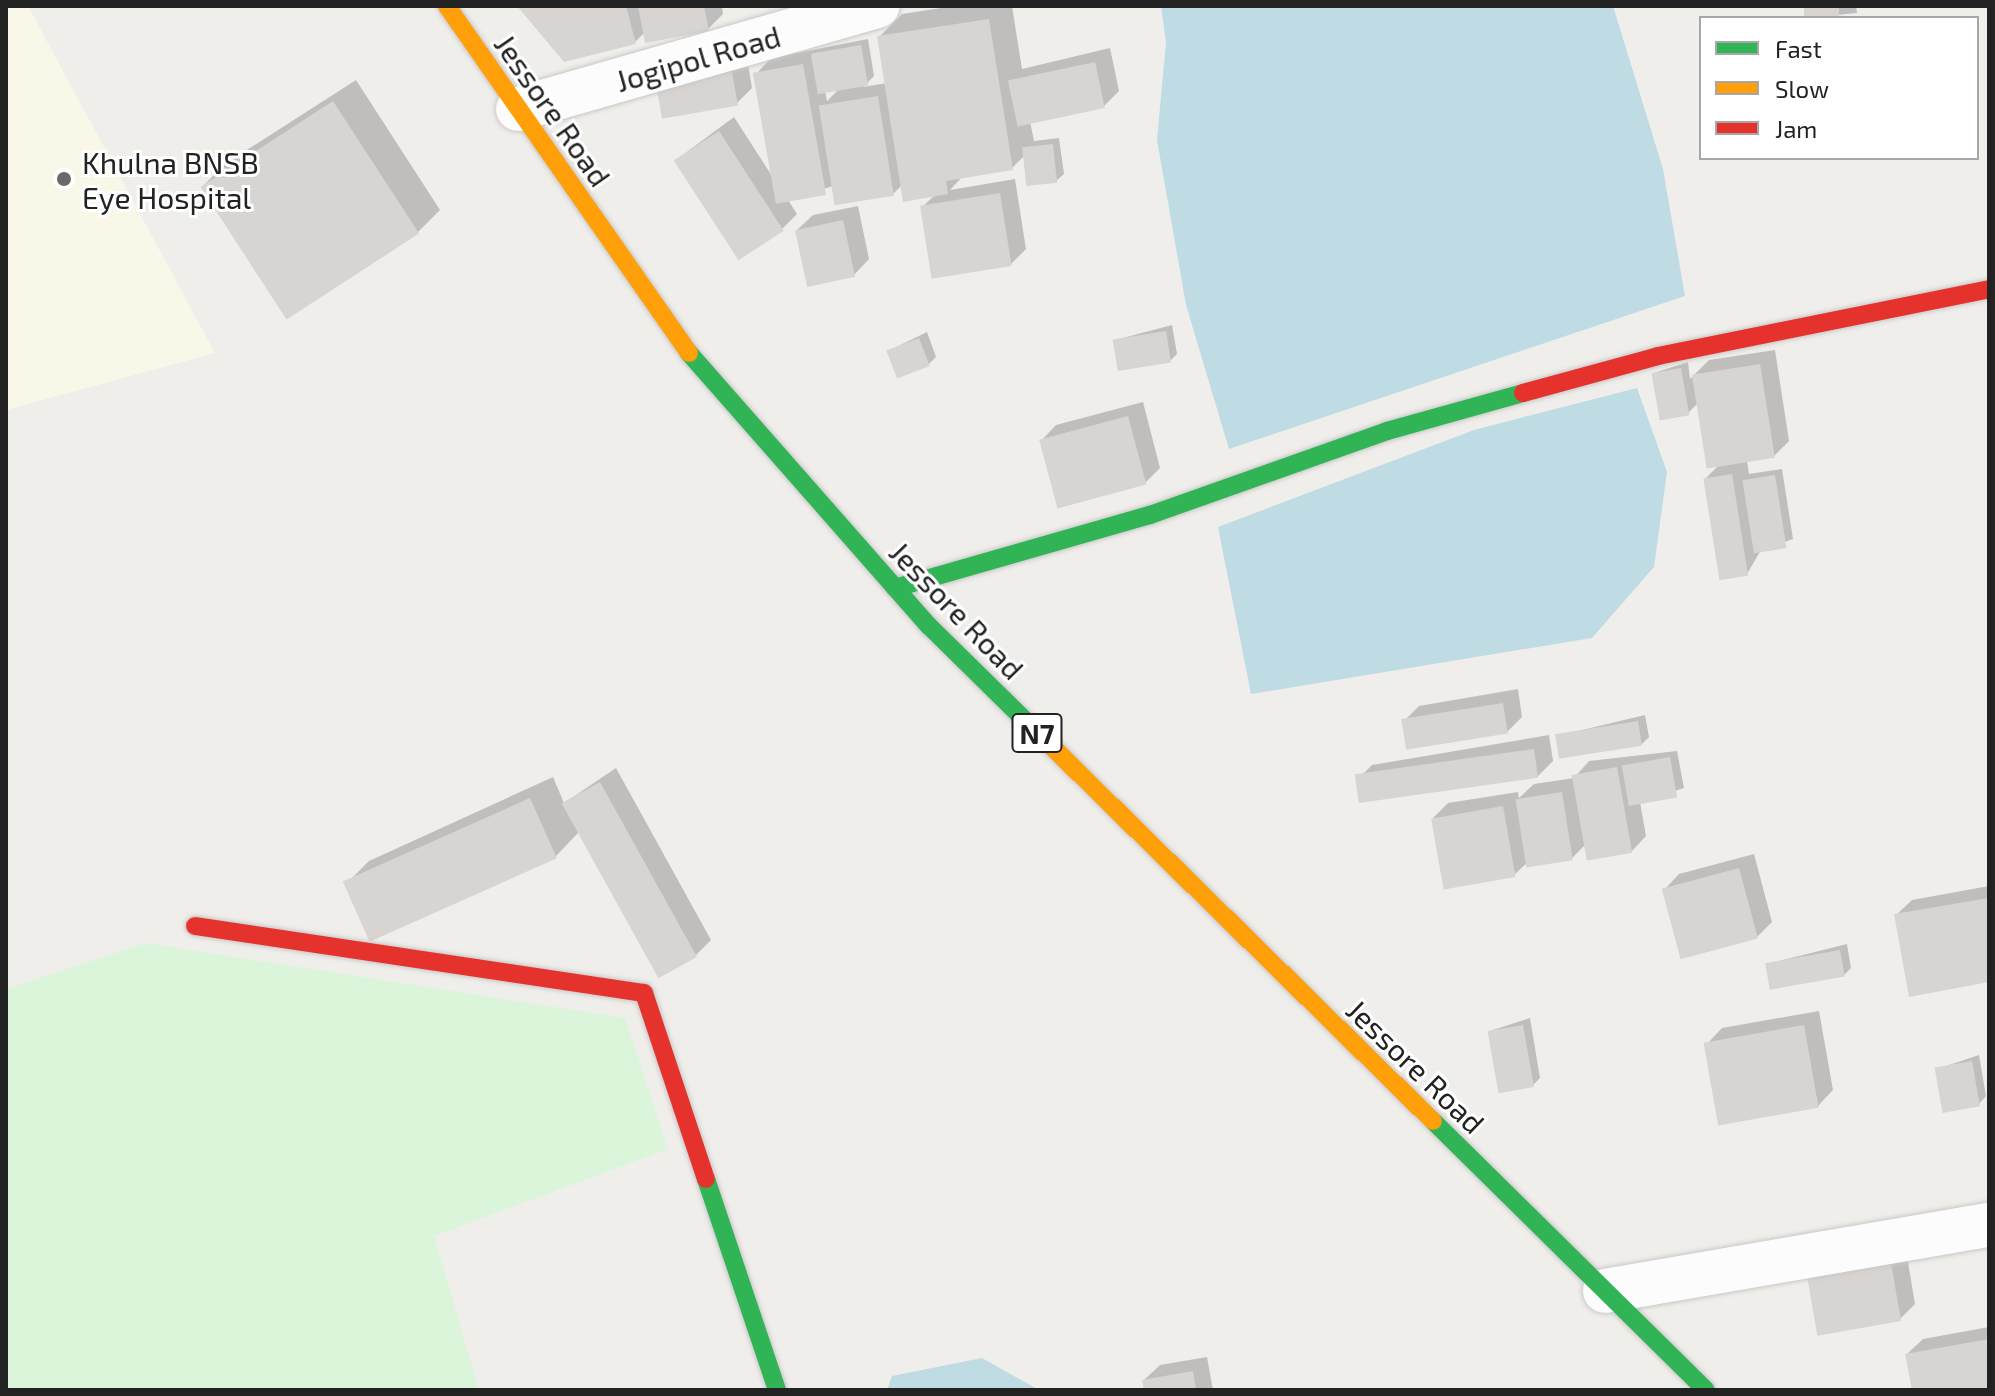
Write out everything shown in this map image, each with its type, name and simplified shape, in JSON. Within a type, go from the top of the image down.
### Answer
[{"type":"main road","name":"Jessore Road","points":[[447,6],[698,366],[895,588],[1706,1390]]},
{"type":"main road","points":[[895,588],[1150,515],[1387,431],[1643,360],[1989,289]]},
{"type":"main road","points":[[195,926],[644,993],[777,1390]]},
{"type":"street","name":"Jogipol Road","points":[[518,109],[878,6]]},
{"type":"street","points":[[1605,1291],[1989,1225]]},
{"type":"shaded area","name":"Khulna BNSB Eye Hospital","points":[[6,6],[28,6],[215,353],[6,410]]},
{"type":"green space","points":[[146,943],[625,1018],[668,1149],[434,1236],[479,1390],[6,1390],[6,989]]},
{"type":"water","points":[[1161,6],[1613,6],[1663,169],[1685,296],[1229,449],[1186,305],[1157,140],[1166,42]]},
{"type":"water","points":[[1637,388],[1667,472],[1654,567],[1592,638],[1251,694],[1218,527],[1474,430]]},
{"type":"water","points":[[982,1358],[1039,1390],[887,1390],[892,1376]]},
{"type":"building","points":[[517,6],[626,6],[636,44],[564,62]]},
{"type":"building","points":[[638,6],[704,6],[709,31],[645,43]]},
{"type":"building","points":[[1804,6],[1839,6],[1839,16],[1804,16]]},
{"type":"building","points":[[989,19],[1013,170],[946,181],[948,194],[903,202],[877,36]]},
{"type":"building","points":[[861,45],[868,85],[818,94],[811,54]]},
{"type":"building","points":[[1095,62],[1105,108],[1018,126],[1008,81]]},
{"type":"building","points":[[803,64],[826,195],[776,204],[753,73]]},
{"type":"building","points":[[732,72],[738,105],[662,119],[656,85]]},
{"type":"building","points":[[878,96],[894,196],[835,205],[819,105]]},
{"type":"building","points":[[333,101],[419,234],[287,320],[200,187]]},
{"type":"building","points":[[719,131],[784,231],[739,260],[674,160]]},
{"type":"building","points":[[1053,144],[1057,183],[1026,186],[1022,147]]},
{"type":"building","points":[[1000,193],[1012,266],[932,279],[920,206]]},
{"type":"building","points":[[843,220],[855,277],[807,287],[795,230]]},
{"type":"building","points":[[1166,331],[1171,363],[1118,371],[1113,339]]},
{"type":"building","points":[[919,338],[930,366],[897,379],[886,351]]},
{"type":"building","points":[[1760,364],[1775,458],[1707,469],[1692,375]]},
{"type":"building","points":[[1681,368],[1689,415],[1660,420],[1651,373]]},
{"type":"building","points":[[1128,416],[1146,485],[1058,508],[1039,440]]},
{"type":"building","points":[[1732,474],[1748,576],[1719,580],[1703,479]]},
{"type":"building","points":[[1775,475],[1787,548],[1754,553],[1742,480]]},
{"type":"building","points":[[1503,703],[1508,734],[1406,750],[1401,719]]},
{"type":"building","points":[[1638,721],[1642,746],[1559,759],[1555,734]]},
{"type":"building","points":[[1534,749],[1538,778],[1359,803],[1355,774]]},
{"type":"building","points":[[1670,757],[1677,797],[1629,806],[1622,766]]},
{"type":"building","points":[[1617,767],[1632,853],[1587,861],[1572,775]]},
{"type":"building","points":[[600,782],[697,957],[658,978],[562,803]]},
{"type":"building","points":[[1562,792],[1573,860],[1526,868],[1516,799]]},
{"type":"building","points":[[530,798],[557,858],[370,942],[343,881]]},
{"type":"building","points":[[1503,806],[1516,877],[1444,890],[1431,819]]},
{"type":"building","points":[[1739,868],[1758,939],[1681,959],[1662,889]]},
{"type":"building","points":[[1989,898],[1989,982],[1909,997],[1894,914]]},
{"type":"building","points":[[1840,950],[1845,977],[1770,990],[1765,963]]},
{"type":"building","points":[[1523,1025],[1534,1087],[1498,1093],[1488,1031]]},
{"type":"building","points":[[1804,1025],[1819,1108],[1718,1125],[1704,1043]]},
{"type":"building","points":[[1972,1061],[1980,1106],[1943,1113],[1935,1068]]},
{"type":"building","points":[[1889,1252],[1901,1321],[1817,1336],[1805,1267]]},
{"type":"building","points":[[1989,1339],[1989,1390],[1912,1390],[1905,1354]]},
{"type":"building","points":[[1193,1371],[1196,1390],[1144,1390],[1142,1380]]},
{"type":"traffic: fast","points":[[689,353],[929,626],[1039,734]]},
{"type":"traffic: fast","points":[[895,588],[1150,515],[1387,431],[1523,393]]},
{"type":"traffic: fast","points":[[1433,1121],[1706,1390]]},
{"type":"traffic: fast","points":[[706,1179],[777,1390]]},
{"type":"traffic: slow","points":[[447,6],[689,353]]},
{"type":"traffic: slow","points":[[1039,734],[1433,1121]]},
{"type":"traffic: jam","points":[[1523,393],[1658,356],[1989,289]]},
{"type":"traffic: jam","points":[[195,926],[644,993],[706,1179]]},
{"type":"place","name":"Khulna BNSB Eye Hospital","points":[[64,179]]}]
